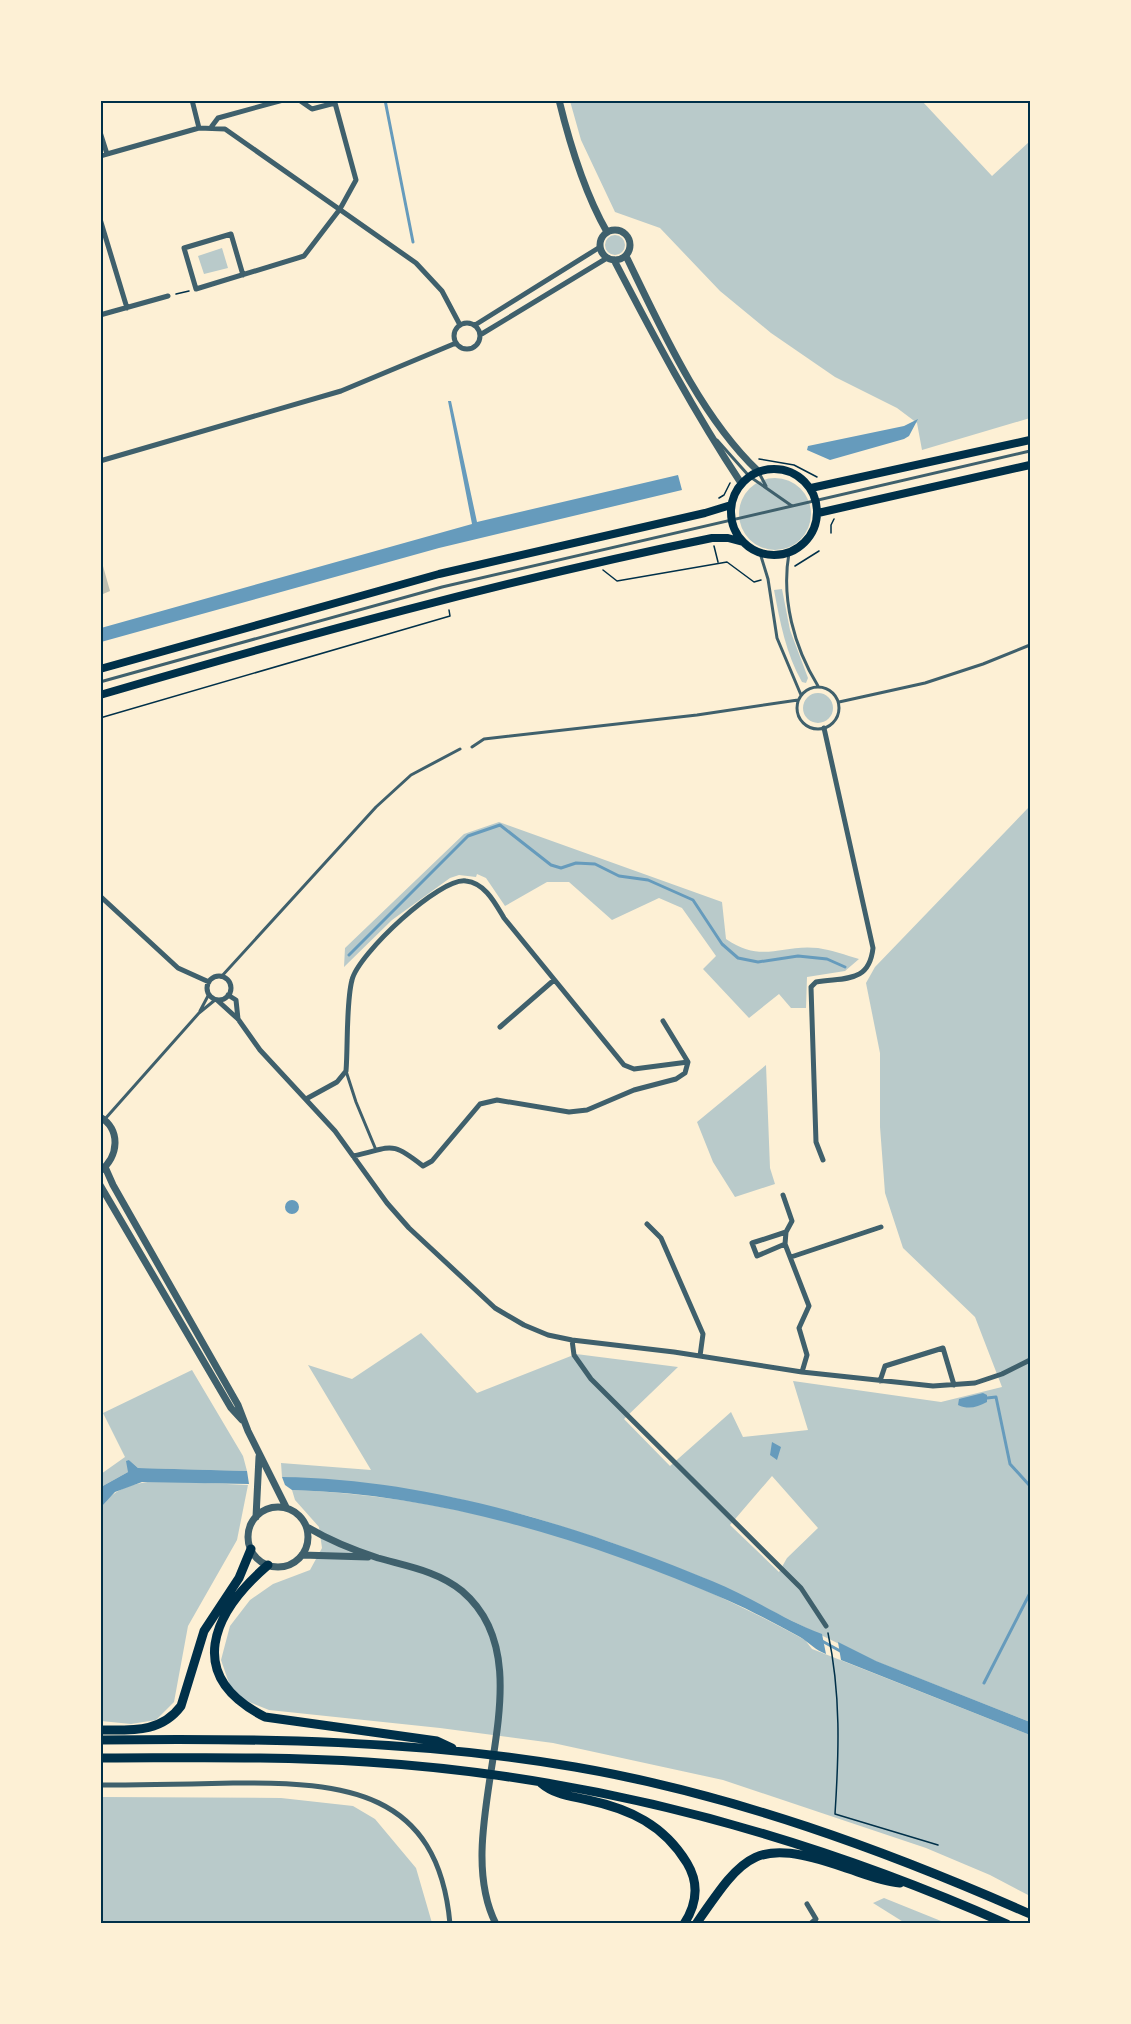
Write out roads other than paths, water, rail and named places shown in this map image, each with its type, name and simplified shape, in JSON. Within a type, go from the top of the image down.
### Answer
[{"type":"highway","points":[[100,1730],[148,1729],[164,1723],[175,1714],[181,1706],[204,1631],[239,1578],[251,1549]]},
{"type":"highway","points":[[268,1565],[251,1580],[234,1602],[222,1622],[216,1640],[214,1656],[218,1674],[227,1692],[241,1705],[265,1717],[437,1741],[460,1752]]},
{"type":"highway","points":[[100,1740],[306,1741],[460,1752],[575,1767],[777,1816],[933,1872],[1030,1914]]},
{"type":"highway","points":[[100,1758],[367,1762],[542,1783],[698,1815],[783,1838],[912,1884],[1007,1923]]},
{"type":"highway","points":[[542,1783],[551,1792],[626,1810],[668,1835],[691,1869],[696,1889],[694,1904],[684,1923]]},
{"type":"highway","points":[[696,1923],[740,1865],[757,1856],[771,1853],[804,1854],[885,1882],[912,1884]]},
{"type":"main road","points":[[811,488],[1030,440]]},
{"type":"main road","points":[[818,513],[1030,465]]},
{"type":"main road","points":[[100,695],[446,599],[712,538],[728,538],[743,542],[760,553],[779,555],[789,553],[810,538],[818,513],[811,488],[803,479],[782,469],[758,471],[741,483],[731,505],[732,521],[743,542]]},
{"type":"main road","points":[[100,669],[439,574],[705,513],[731,505]]},
{"type":"street","points":[[192,100],[199,128]]},
{"type":"street","points":[[212,126],[218,118],[283,100]]},
{"type":"street","points":[[243,274],[231,234],[184,248],[196,289],[304,256],[340,209],[356,180],[335,103],[312,109],[299,100]]},
{"type":"street","points":[[559,100],[576,160],[607,232]]},
{"type":"street","points":[[100,132],[104,155],[199,128],[212,126],[225,129],[340,209],[429,275],[442,291],[460,324]]},
{"type":"street","points":[[100,219],[127,308]]},
{"type":"street","points":[[475,325],[600,247],[607,232],[617,230],[626,234],[630,243],[626,256],[666,337],[705,403],[736,448],[758,471]]},
{"type":"street","points":[[600,247],[611,259],[669,366],[710,431],[720,453],[741,483]]},
{"type":"street","points":[[480,335],[611,259],[626,256]]},
{"type":"street","points":[[100,315],[168,296]]},
{"type":"street","points":[[468,322],[475,325],[480,335],[478,343],[471,348],[463,348],[456,343],[454,335],[460,324],[468,322]]},
{"type":"street","points":[[100,461],[344,390],[456,343]]},
{"type":"street","points":[[823,1160],[816,1142],[811,987],[816,982],[846,979],[864,973],[872,960],[873,948],[824,728]]},
{"type":"street","points":[[306,1099],[337,1082],[346,1071],[352,979],[364,956],[377,942],[437,891],[465,880],[473,882],[488,894],[554,980],[629,1068],[688,1062]]},
{"type":"street","points":[[100,896],[178,968],[209,982]]},
{"type":"street","points":[[228,995],[229,983],[221,977],[215,977],[209,982],[208,994],[238,1019]]},
{"type":"street","points":[[500,1027],[554,980]]},
{"type":"street","points":[[216,1000],[228,995]]},
{"type":"street","points":[[228,995],[236,1000],[238,1019],[246,1035],[335,1131],[387,1203],[409,1228],[495,1308],[524,1325],[548,1335],[572,1341],[880,1381],[954,1385],[975,1383],[1002,1374],[1030,1360]]},
{"type":"street","points":[[353,1156],[392,1146],[403,1150],[423,1166],[432,1161],[480,1104],[486,1101],[497,1100],[569,1112],[587,1110],[634,1090],[676,1079],[685,1072],[688,1062],[663,1021]]},
{"type":"street","points":[[103,1118],[114,1134],[116,1145],[112,1158],[103,1169],[238,1405],[286,1508],[302,1518],[307,1527],[309,1537],[302,1556]]},
{"type":"street","points":[[100,1185],[231,1408],[244,1422]]},
{"type":"street","points":[[783,1195],[792,1221],[786,1232],[785,1244],[809,1306],[799,1328],[807,1355],[802,1372]]},
{"type":"street","points":[[647,1224],[661,1238],[703,1334],[700,1356]]},
{"type":"street","points":[[791,1257],[880,1227]]},
{"type":"street","points":[[785,1244],[757,1256],[752,1244],[786,1232]]},
{"type":"street","points":[[572,1341],[574,1355],[591,1379],[801,1588],[826,1626]]},
{"type":"street","points":[[880,1381],[885,1366],[943,1348],[954,1385]]},
{"type":"street","points":[[259,1454],[256,1517],[249,1532],[251,1549],[255,1556],[268,1565],[287,1566],[302,1556],[377,1557]]},
{"type":"street","points":[[256,1517],[269,1508],[286,1508]]},
{"type":"street","points":[[307,1527],[332,1540],[377,1557],[438,1576],[462,1592],[482,1614],[494,1641],[500,1687],[485,1807],[482,1869],[486,1892],[496,1923]]},
{"type":"street","points":[[100,1785],[289,1782],[357,1793],[385,1805],[405,1819],[430,1850],[448,1900],[450,1923]]},
{"type":"street","points":[[807,1904],[816,1919],[810,1923]]},
{"type":"lane","points":[[710,431],[749,476],[792,506]]},
{"type":"lane","points":[[100,682],[442,587],[1030,451]]},
{"type":"lane","points":[[758,471],[767,488]]},
{"type":"lane","points":[[760,553],[768,579],[777,638],[801,694]]},
{"type":"lane","points":[[789,553],[785,576],[794,635],[800,653],[818,686]]},
{"type":"lane","points":[[839,702],[925,683],[983,664],[1030,645]]},
{"type":"lane","points":[[818,686],[831,690],[839,702],[838,715],[824,728],[810,728],[803,722],[797,706],[798,700],[801,694],[818,686]]},
{"type":"lane","points":[[472,747],[484,739],[697,715],[798,700]]},
{"type":"lane","points":[[221,977],[376,807],[411,775],[460,749]]},
{"type":"lane","points":[[199,1012],[208,994]]},
{"type":"lane","points":[[103,1118],[199,1012],[216,1000]]},
{"type":"lane","points":[[346,1071],[376,1150]]},
{"type":"water","points":[[448,401],[451,401],[477,522],[678,475],[682,490],[439,548],[101,642],[101,628],[472,524]]},
{"type":"water","points":[[918,419],[909,436],[904,439],[830,460],[807,450],[808,446],[904,426]]},
{"type":"water","points":[[292,1200],[297,1202],[299,1207],[297,1212],[292,1214],[287,1212],[285,1207],[287,1202]]},
{"type":"water","points":[[983,1393],[987,1395],[987,1402],[983,1404],[969,1408],[958,1405],[959,1399]]},
{"type":"water","points":[[772,1442],[781,1447],[777,1460],[770,1455]]},
{"type":"water","points":[[129,1460],[138,1468],[247,1471],[249,1484],[142,1482],[115,1492],[101,1507],[101,1487],[128,1472],[126,1461]]},
{"type":"water","points":[[282,1477],[392,1486],[447,1496],[502,1509],[608,1541],[726,1587],[822,1634],[826,1654],[800,1637],[727,1600],[675,1578],[569,1540],[459,1511],[404,1501],[348,1493],[292,1490],[285,1485]]},
{"type":"water","points":[[838,1642],[876,1661],[1030,1722],[1030,1735],[841,1660]]},
{"type":"waterway","points":[[385,100],[413,242]]},
{"type":"waterway","points":[[349,955],[468,836],[500,825],[551,865],[561,868],[576,863],[595,864],[619,876],[648,880],[693,900],[722,944],[738,958],[758,962],[798,956],[827,959],[845,967]]},
{"type":"waterway","points":[[987,1398],[996,1397],[1010,1464],[1030,1486]]},
{"type":"waterway","points":[[984,1683],[1030,1593]]},
{"type":"waterway","points":[[822,1641],[842,1652]]}]
